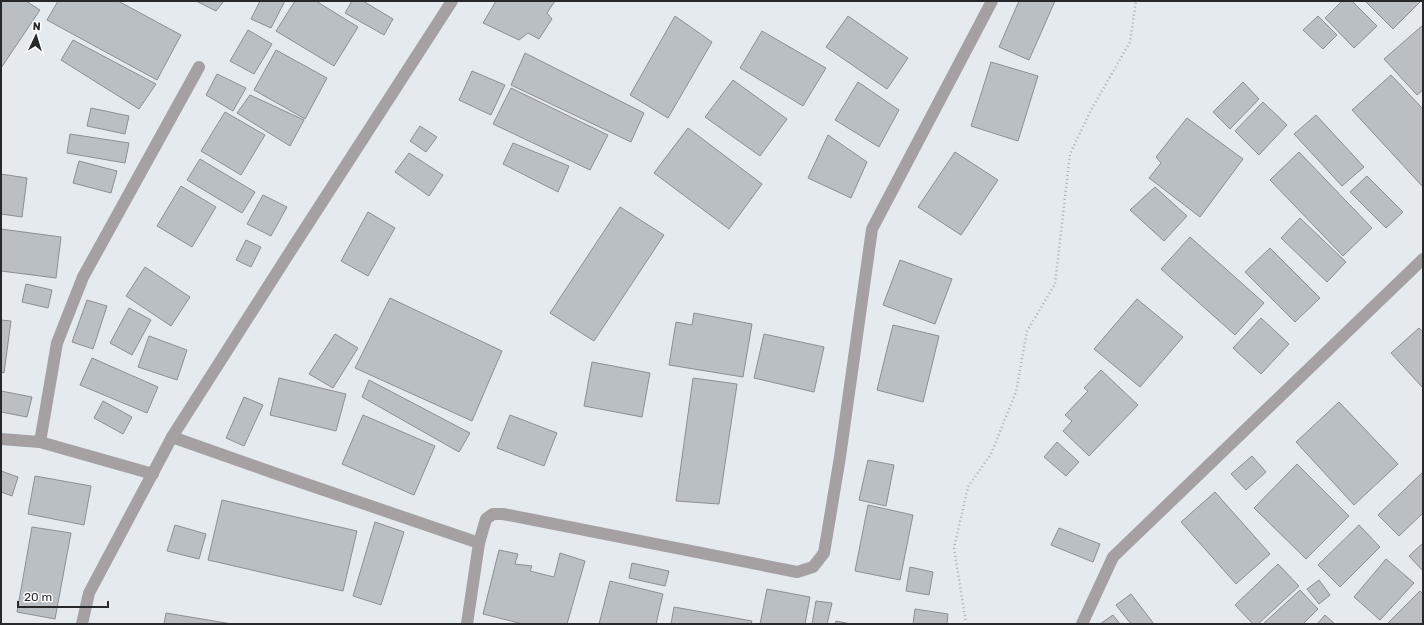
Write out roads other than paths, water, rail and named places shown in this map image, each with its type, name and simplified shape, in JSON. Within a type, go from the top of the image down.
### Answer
[{"type":"street","points":[[82,624],[89,593],[172,437],[452,1]]},
{"type":"street","points":[[467,624],[479,543],[486,519],[493,514],[797,572],[813,567],[824,553],[840,457],[872,229],[992,1]]},
{"type":"street","points":[[40,442],[57,342],[83,277],[199,68]]},
{"type":"street","points":[[1082,624],[1113,557],[1423,259]]},
{"type":"street","points":[[172,437],[479,543]]},
{"type":"street","points":[[1,440],[40,442],[153,474]]}]
